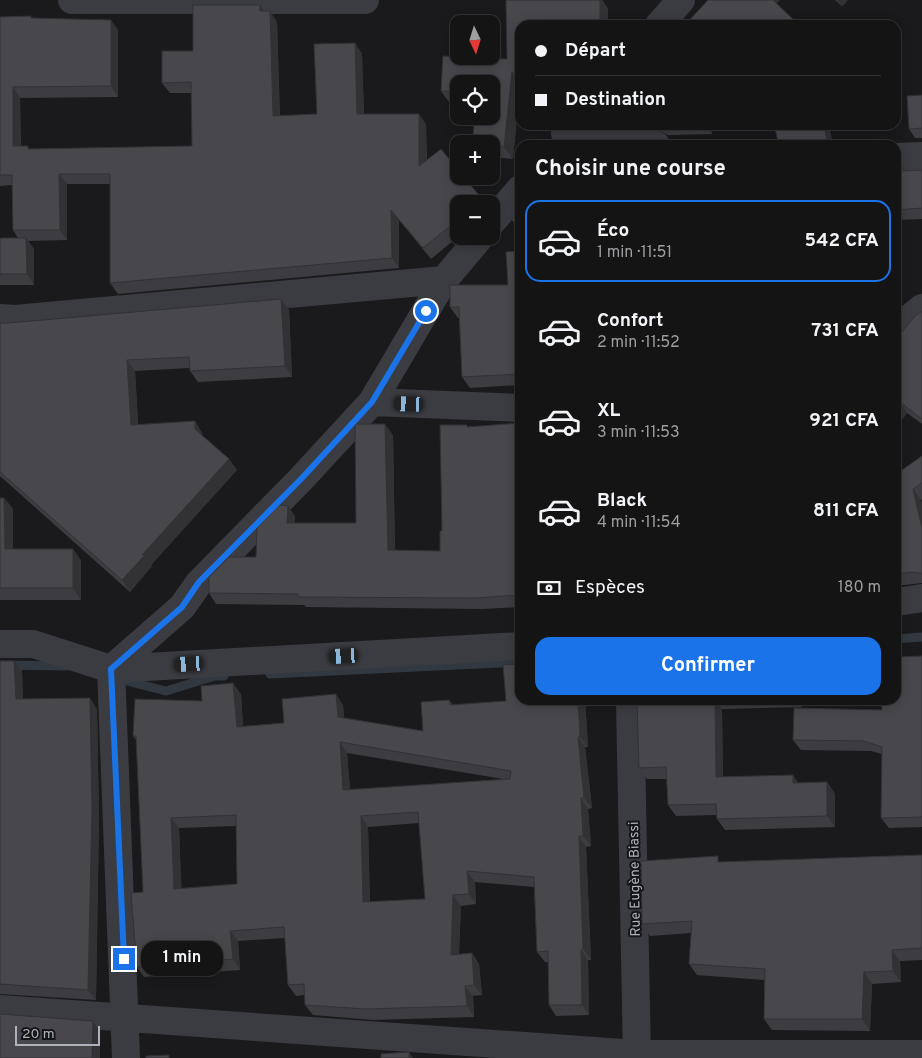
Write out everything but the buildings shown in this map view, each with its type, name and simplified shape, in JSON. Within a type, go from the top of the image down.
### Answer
[{"type":"street","points":[[72,0],[365,0]]},
{"type":"street","points":[[663,20],[680,0]]},
{"type":"street","points":[[565,135],[610,140]]},
{"type":"street","points":[[901,158],[922,156]]},
{"type":"street","points":[[500,212],[515,194]]},
{"type":"street","points":[[111,669],[182,607],[199,582],[302,478],[372,402],[444,280],[473,245]]},
{"type":"street","points":[[0,318],[15,319],[444,280]]},
{"type":"street","points":[[901,325],[922,308]]},
{"type":"street","points":[[372,402],[515,408]]},
{"type":"street","points":[[901,601],[922,598]]},
{"type":"street","points":[[0,644],[33,644],[111,669],[515,646]]},
{"type":"street","points":[[111,669],[126,1017],[126,1058]]},
{"type":"street","name":"Rue Eugène Biassi","points":[[630,705],[638,1056]]},
{"type":"street","points":[[0,1009],[638,1056],[922,1054]]},
{"type":"waterway","points":[[901,639],[922,637]]},
{"type":"waterway","points":[[270,674],[515,662]]},
{"type":"waterway","points":[[0,665],[67,666]]},
{"type":"waterway","points":[[119,679],[166,691],[215,676],[224,676]]},
{"type":"route","points":[[124,959],[111,669],[182,607],[199,582],[242,536],[302,478],[372,402],[426,311]]}]
